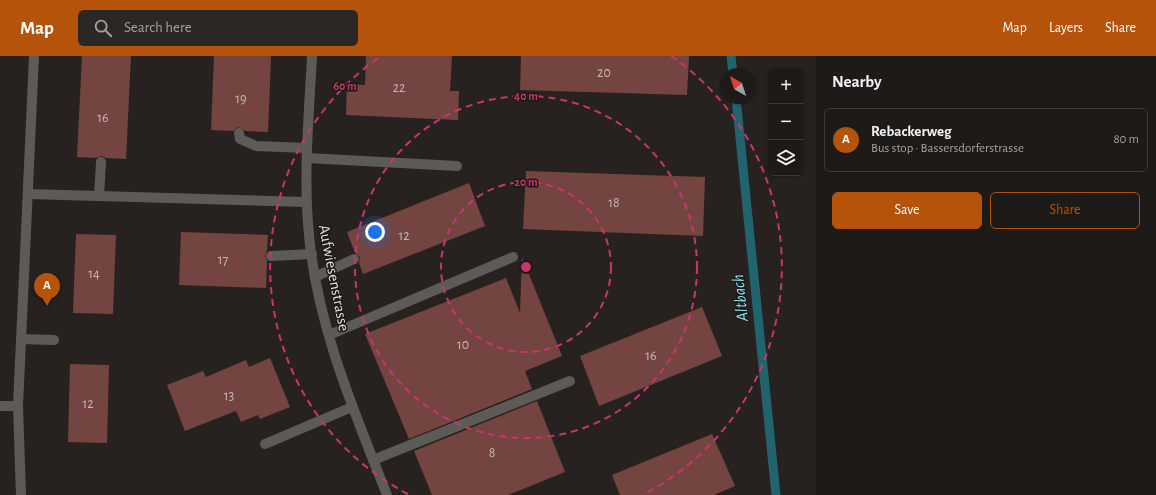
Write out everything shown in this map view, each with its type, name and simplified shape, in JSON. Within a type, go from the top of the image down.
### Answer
[{"type":"street","points":[[21,495],[18,406],[34,56]]},
{"type":"street","name":"Aufwiesenstrasse","points":[[312,56],[306,202],[312,254],[329,335],[352,407],[387,495]]},
{"type":"street","points":[[239,133],[240,139],[256,146],[291,149],[307,153],[457,166]]},
{"type":"street","points":[[99,196],[101,162]]},
{"type":"street","points":[[28,194],[306,202]]},
{"type":"street","points":[[271,256],[312,254]]},
{"type":"street","points":[[329,335],[513,257]]},
{"type":"street","points":[[316,277],[354,259]]},
{"type":"street","points":[[21,339],[54,340]]},
{"type":"street","points":[[373,460],[570,381]]},
{"type":"street","points":[[0,406],[18,406]]},
{"type":"street","points":[[266,444],[352,407]]},
{"type":"building","points":[[82,56],[131,56],[126,159],[106,158],[101,156],[96,158],[77,157]]},
{"type":"building","points":[[214,56],[271,56],[268,132],[245,131],[238,127],[233,131],[211,130]]},
{"type":"building","points":[[366,56],[452,56],[450,91],[459,91],[458,120],[346,115],[347,84],[365,85]]},
{"type":"building","points":[[521,56],[689,56],[687,95],[520,90]]},
{"type":"building","points":[[526,171],[705,177],[703,236],[523,229]]},
{"type":"building","points":[[469,183],[485,226],[363,274],[359,263],[360,257],[355,253],[347,232]]},
{"type":"building","points":[[181,232],[268,235],[267,251],[265,256],[267,261],[266,288],[179,285]]},
{"type":"building","points":[[76,234],[116,235],[113,314],[73,313]]},
{"type":"building","points":[[522,257],[562,356],[525,371],[532,389],[409,439],[365,334],[506,278],[520,313]]},
{"type":"building","points":[[702,307],[722,356],[599,406],[580,356]]},
{"type":"building","points":[[270,358],[290,407],[260,419],[258,415],[241,422],[236,411],[185,431],[167,385],[203,371],[206,377],[246,360],[249,367]]},
{"type":"building","points":[[70,364],[109,365],[107,443],[68,442]]},
{"type":"building","points":[[537,401],[565,472],[508,495],[432,495],[414,451]]},
{"type":"building","points":[[712,434],[735,486],[714,495],[620,495],[612,475]]},
{"type":"waterway","name":"Altbach","points":[[731,56],[732,68]]},
{"type":"waterway","name":"Altbach","points":[[737,104],[776,495]]},
{"type":"place","name":"Rebackerweg","points":[[47,306]]}]
